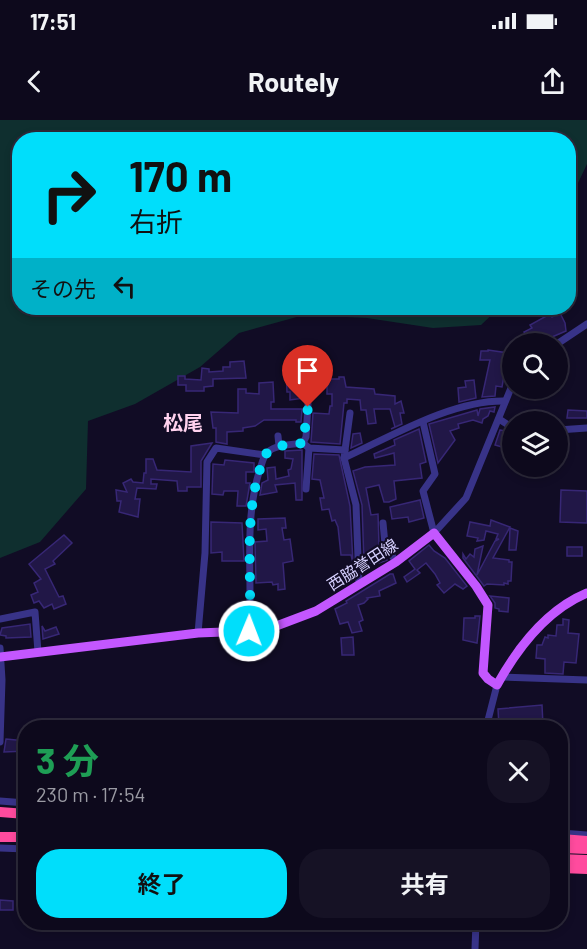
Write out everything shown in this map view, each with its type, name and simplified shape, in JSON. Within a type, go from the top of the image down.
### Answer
[{"type":"highway","points":[[0,812],[18,813]]},
{"type":"highway","points":[[0,837],[18,837]]},
{"type":"highway","points":[[568,840],[587,841]]},
{"type":"highway","points":[[568,848],[587,849]]},
{"type":"highway","points":[[568,860],[587,861]]},
{"type":"highway","points":[[568,868],[587,869]]},
{"type":"main road","name":"西脇誉田線","points":[[0,654],[38,652],[198,633],[271,628],[316,611],[396,562],[434,533]]},
{"type":"main road","points":[[434,533],[485,598],[488,611],[483,673],[488,680],[499,681],[513,656],[544,621],[587,593]]},
{"type":"street","points":[[568,337],[587,324]]},
{"type":"street","points":[[249,631],[249,543],[252,506],[265,455],[279,446],[306,445],[345,454],[423,422],[436,414],[490,400],[505,401],[466,498],[434,533]]},
{"type":"street","points":[[306,489],[308,404]]},
{"type":"street","points":[[350,413],[345,454],[356,505],[359,583]]},
{"type":"street","points":[[423,422],[435,474],[423,491],[434,533]]},
{"type":"street","points":[[568,429],[587,428]]},
{"type":"street","points":[[278,436],[279,446]]},
{"type":"street","points":[[198,633],[205,553],[207,462],[216,448],[265,455]]},
{"type":"street","points":[[383,523],[385,544],[396,562]]},
{"type":"street","points":[[0,619],[35,612],[38,652]]},
{"type":"street","points":[[0,654],[0,742]]},
{"type":"street","points":[[488,720],[499,681],[587,680]]},
{"type":"street","points":[[0,801],[18,802]]},
{"type":"street","points":[[568,834],[587,835]]},
{"type":"street","points":[[0,848],[18,849]]},
{"type":"street","points":[[568,873],[587,874]]},
{"type":"street","points":[[475,949],[476,930]]},
{"type":"green space","points":[[0,120],[587,120],[587,164],[576,187],[576,132],[12,132],[12,315],[304,315],[239,333],[200,367],[135,404],[88,421],[86,489],[40,542],[0,558]]},
{"type":"green space","points":[[304,315],[492,315],[481,325],[433,328],[367,318]]},
{"type":"building","points":[[551,315],[552,317],[561,315],[566,331],[525,333],[532,328],[530,325]]},
{"type":"building","points":[[481,351],[502,352],[502,387],[496,386],[495,396],[482,397],[490,360],[480,360]]},
{"type":"building","points":[[244,361],[246,378],[213,379],[213,386],[204,387],[204,391],[186,391],[186,385],[178,385],[178,376],[201,380],[202,368],[209,369],[209,372],[223,371],[223,367],[230,367],[230,362]]},
{"type":"building","points":[[294,369],[297,381],[303,381],[304,398],[290,400],[290,392],[287,392],[286,370]]},
{"type":"building","points":[[339,377],[344,377],[346,387],[374,389],[375,394],[395,396],[395,404],[401,401],[404,413],[400,413],[402,424],[391,429],[395,427],[390,409],[374,409],[376,423],[368,424],[366,410],[361,410],[360,400],[347,399],[347,403],[344,403],[340,444],[311,442],[313,413],[329,414],[330,406],[332,406],[332,394],[327,394],[327,379],[339,379]]},
{"type":"building","points":[[474,380],[476,398],[459,402],[458,388],[466,387],[465,381]]},
{"type":"building","points":[[273,382],[274,402],[271,402],[271,409],[302,409],[301,422],[264,420],[255,426],[243,428],[243,431],[227,432],[227,444],[216,442],[216,428],[213,428],[211,412],[238,413],[238,389],[246,389],[246,393],[259,394],[259,383]]},
{"type":"building","points":[[495,407],[494,412],[490,411],[482,423],[473,420],[458,424],[459,428],[450,431],[455,440],[438,463],[429,424],[477,410],[478,416],[480,409]]},
{"type":"building","points":[[568,411],[587,411],[587,418],[568,418]]},
{"type":"building","points":[[419,429],[426,462],[420,464],[422,478],[394,481],[396,499],[389,502],[384,502],[379,485],[366,488],[371,515],[378,514],[379,545],[387,560],[379,563],[364,563],[362,505],[353,471],[365,467],[395,465],[394,453],[375,458],[374,454],[395,445],[394,440]]},
{"type":"building","points":[[500,430],[502,430],[502,447],[495,445]]},
{"type":"building","points":[[360,433],[362,443],[351,448],[353,434]]},
{"type":"building","points":[[212,443],[201,461],[201,487],[187,487],[187,491],[178,491],[177,481],[151,479],[151,484],[157,484],[156,489],[137,488],[135,499],[140,499],[138,517],[119,512],[121,501],[117,501],[116,490],[127,492],[123,483],[131,479],[133,482],[143,483],[146,459],[153,459],[157,470],[191,472],[191,446]]},
{"type":"building","points":[[302,450],[302,500],[296,500],[295,483],[275,485],[277,492],[260,495],[262,483],[268,480],[267,468],[275,467],[276,479],[289,476],[288,470],[291,469],[293,459],[285,458],[285,451]]},
{"type":"building","points":[[314,454],[339,455],[350,506],[353,563],[351,555],[341,555],[338,527],[335,520],[332,521],[329,509],[322,510],[320,498],[324,498],[320,480],[312,479]]},
{"type":"building","points":[[225,460],[254,463],[254,472],[246,472],[246,483],[250,483],[246,506],[237,506],[238,491],[224,491],[223,495],[212,494],[213,464],[224,465]]},
{"type":"building","points":[[561,490],[587,491],[587,523],[560,522]]},
{"type":"building","points":[[420,500],[424,518],[409,522],[408,517],[392,519],[390,507]]},
{"type":"building","points":[[285,518],[286,528],[282,528],[284,540],[290,539],[293,561],[283,563],[285,589],[278,590],[278,584],[273,585],[272,582],[256,583],[255,542],[267,541],[266,529],[258,530],[258,519]]},
{"type":"building","points":[[491,520],[510,527],[493,558],[512,562],[511,581],[504,585],[487,584],[484,586],[463,558],[463,554],[466,559],[470,554],[474,557],[475,549],[483,546],[477,575],[495,541],[499,539],[496,539],[498,534],[486,531],[484,540],[477,541],[478,538],[467,536],[470,522],[490,526]]},
{"type":"building","points":[[211,522],[242,523],[244,561],[222,561],[222,552],[211,553]]},
{"type":"building","points":[[510,528],[518,531],[516,550],[509,550]]},
{"type":"building","points":[[64,535],[72,543],[53,561],[55,564],[45,569],[59,597],[63,596],[66,604],[54,609],[52,604],[44,608],[39,601],[34,603],[31,595],[38,592],[34,583],[41,579],[29,564]]},
{"type":"building","points":[[429,545],[445,558],[467,586],[463,589],[455,584],[444,593],[437,585],[440,583],[435,574],[426,563],[417,570],[420,573],[407,582],[404,577],[415,569],[409,561]]},
{"type":"building","points":[[567,547],[582,547],[582,556],[567,556]]},
{"type":"building","points":[[393,574],[396,583],[379,591],[380,596],[367,598],[364,603],[358,605],[363,620],[359,622],[362,631],[352,633],[348,622],[340,624],[335,609]]},
{"type":"building","points":[[490,596],[509,598],[508,612],[495,608],[495,603]]},
{"type":"building","points":[[475,616],[480,616],[477,643],[463,640],[464,618],[475,618]]},
{"type":"building","points":[[563,619],[569,620],[568,633],[579,634],[576,663],[564,662],[563,674],[545,673],[545,659],[536,658],[537,645],[542,645],[548,635],[556,636],[557,625],[563,625]]},
{"type":"building","points":[[30,624],[31,637],[6,638],[0,635],[2,628]]},
{"type":"building","points":[[42,626],[45,631],[56,627],[59,634],[43,639]]},
{"type":"building","points":[[353,637],[354,655],[342,655],[341,638]]},
{"type":"building","points":[[542,705],[543,720],[499,720],[498,709]]},
{"type":"building","points":[[6,739],[18,740],[18,751],[4,752]]},
{"type":"building","points":[[0,900],[13,901],[13,910],[0,910]]},
{"type":"district","name":"松尾","points":[[183,422]]},
{"type":"route","points":[[249,631],[249,543],[252,506],[258,477],[265,455],[279,446],[303,443],[306,437],[308,407]]}]
